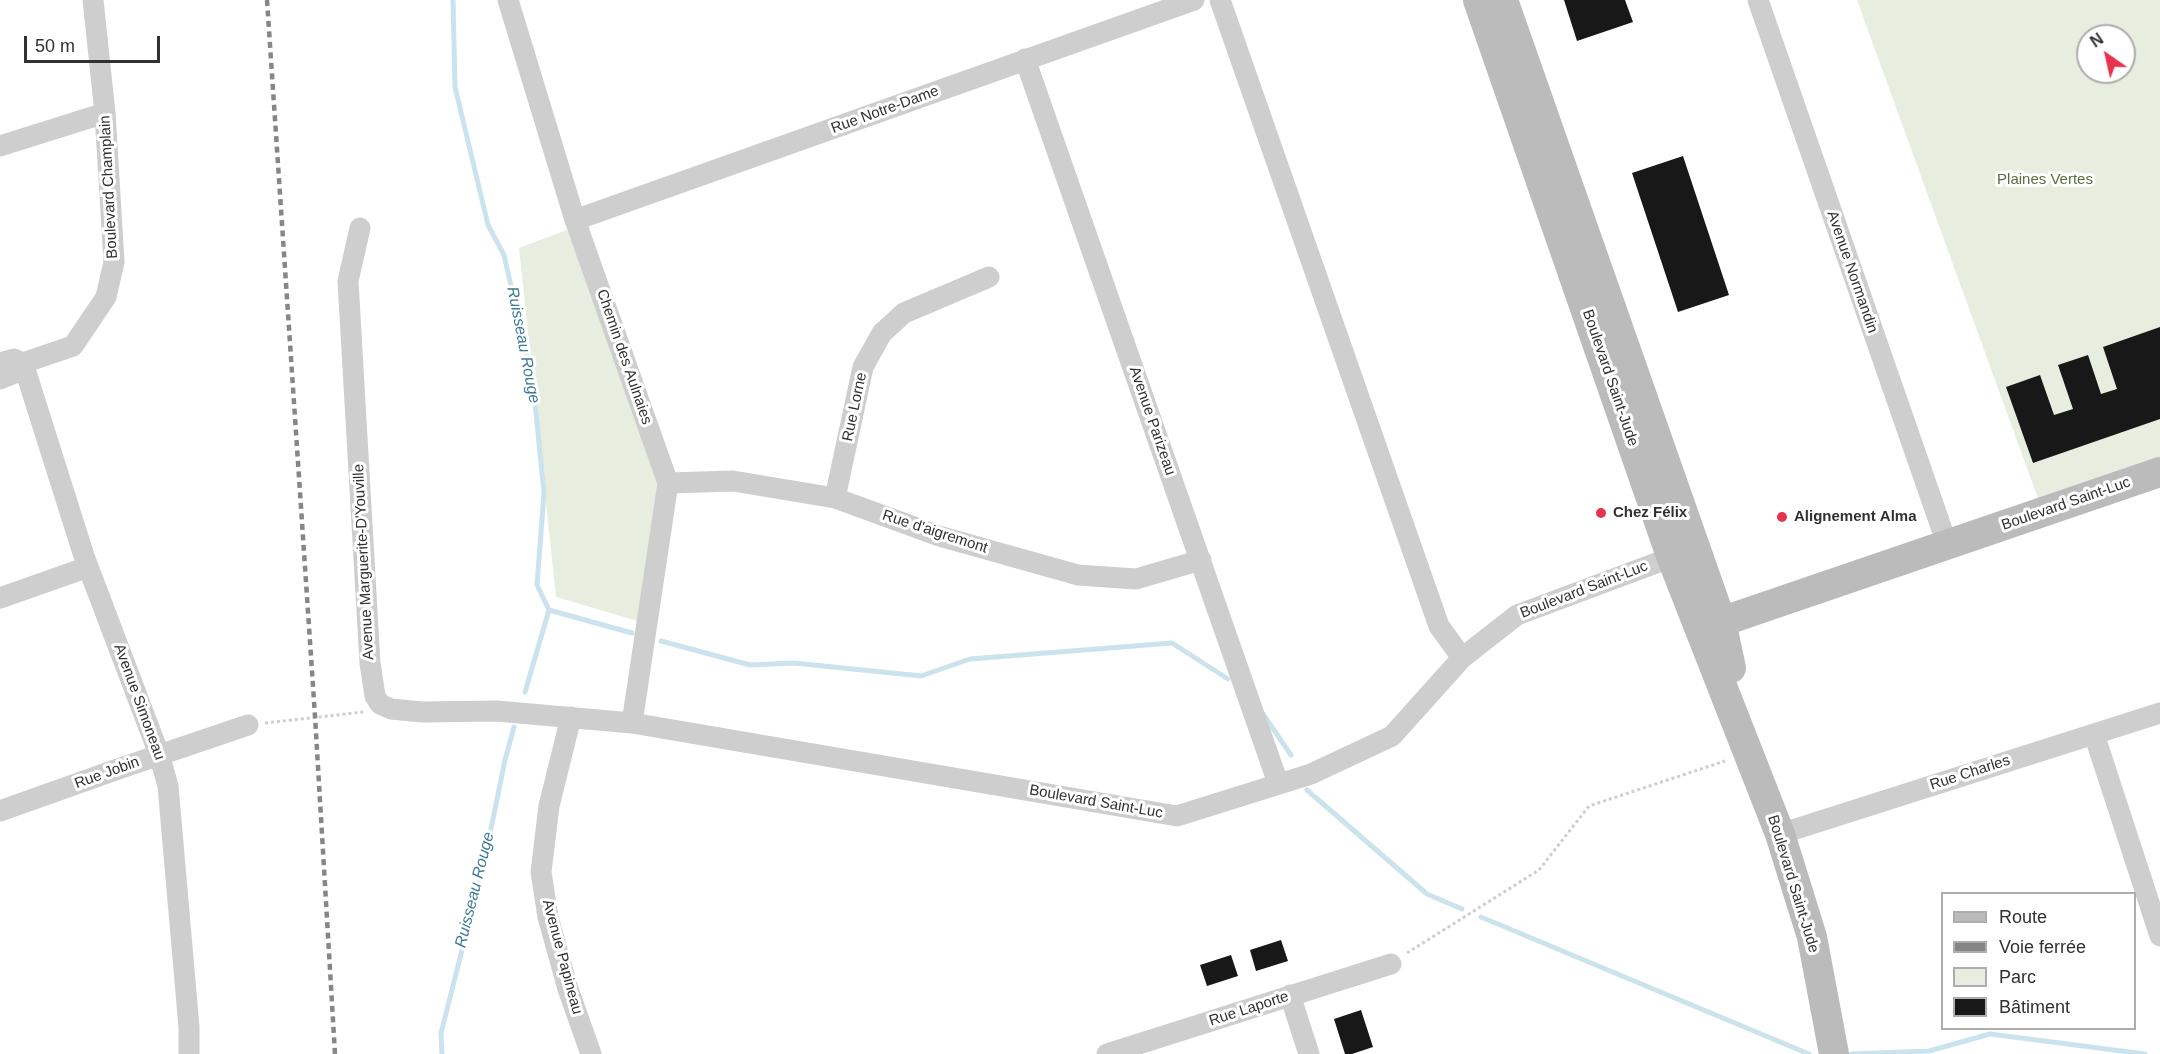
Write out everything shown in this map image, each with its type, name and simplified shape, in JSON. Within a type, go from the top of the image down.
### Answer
[{"type":"street","name":"Boulevard Champlain","points":[[23,363],[74,346],[106,297],[114,262],[105,113],[93,0]]},
{"type":"street","name":"Rue Notre-Dame","points":[[575,220],[1194,0]]},
{"type":"street","points":[[1220,0],[1439,626],[1462,657]]},
{"type":"street","name":"Boulevard Saint-Jude","points":[[1478,0],[1710,625],[1749,753],[1780,834],[1812,937],[1834,1054]]},
{"type":"street","name":"Boulevard Saint-Jude","points":[[1503,0],[1683,553]]},
{"type":"street","name":"Avenue Normandin","points":[[1758,0],[1947,544]]},
{"type":"street","name":"Chemin des Aulnaies","points":[[512,2],[575,220],[668,483],[632,723]]},
{"type":"street","name":"Avenue Parizeau","points":[[1025,59],[1278,783]]},
{"type":"street","points":[[0,146],[105,113]]},
{"type":"street","name":"Avenue Marguerite-D'Youville","points":[[360,228],[348,281],[370,663],[375,696],[380,704],[391,709]]},
{"type":"street","name":"Rue Lorne","points":[[835,498],[863,367],[882,333],[904,313],[989,277]]},
{"type":"street","points":[[0,363],[14,359],[23,363],[17,372],[0,379]]},
{"type":"street","name":"Avenue Simoneau","points":[[23,363],[88,567],[159,754],[168,786],[189,1027],[189,1054]]},
{"type":"street","name":"Boulevard Saint-Luc","points":[[1710,625],[2160,472]]},
{"type":"street","name":"Rue d'aigremont","points":[[668,483],[734,481],[835,498],[939,536],[1078,575],[1136,579],[1201,560]]},
{"type":"street","name":"Boulevard Saint-Luc","points":[[571,717],[632,723],[1177,816],[1311,774],[1392,736],[1462,657],[1517,615],[1683,553]]},
{"type":"street","points":[[0,598],[88,567]]},
{"type":"street","points":[[391,709],[422,712],[497,711],[571,717]]},
{"type":"street","name":"Rue Charles","points":[[1780,834],[2160,713]]},
{"type":"street","name":"Avenue Papineau","points":[[571,717],[549,806],[541,872],[553,938],[568,990],[591,1054]]},
{"type":"street","name":"Rue Jobin","points":[[0,811],[248,725]]},
{"type":"street","points":[[2094,734],[2160,936]]},
{"type":"street","name":"Rue Laporte","points":[[1107,1054],[1390,964]]},
{"type":"street","points":[[1290,995],[1309,1054]]},
{"type":"path","points":[[248,725],[391,709]]},
{"type":"path","points":[[1390,964],[1539,870],[1589,806],[1749,753]]},
{"type":"green space","name":"Plaines Vertes","points":[[1857,0],[2160,0],[2160,464],[2040,504]]},
{"type":"green space","points":[[567,230],[668,483],[648,624],[556,597],[519,248]]},
{"type":"building","points":[[1564,0],[1625,0],[1633,22],[1577,41]]},
{"type":"building","points":[[1683,156],[1729,295],[1678,312],[1632,173]]},
{"type":"building","points":[[2160,327],[2160,419],[2033,463],[2006,387],[2040,375],[2054,415],[2073,409],[2058,365],[2088,355],[2101,394],[2117,389],[2103,347]]},
{"type":"building","points":[[1281,940],[1288,961],[1256,971],[1250,950]]},
{"type":"building","points":[[1231,955],[1238,976],[1207,986],[1200,965]]},
{"type":"building","points":[[1361,1010],[1373,1047],[1345,1054],[1334,1019]]},
{"type":"waterway","name":"Ruisseau Rouge","points":[[453,0],[455,87],[488,225],[504,255],[533,383],[544,493],[537,585],[549,610],[525,692]]},
{"type":"waterway","points":[[549,610],[632,633]]},
{"type":"waterway","points":[[661,641],[750,665],[794,663],[921,676],[970,659],[1172,643],[1228,679]]},
{"type":"waterway","points":[[1263,714],[1291,755]]},
{"type":"waterway","name":"Ruisseau Rouge","points":[[442,1054],[441,1033],[484,863],[514,727]]},
{"type":"waterway","points":[[1307,790],[1427,894],[1462,909]]},
{"type":"waterway","points":[[1481,917],[1809,1054]]},
{"type":"waterway","points":[[1851,1054],[1929,1051],[1990,1034],[2145,1054]]},
{"type":"railway","points":[[267,0],[315,716],[335,1054]]},
{"type":"place","name":"Chez Félix","points":[[1601,513]]},
{"type":"place","name":"Alignement Alma","points":[[1782,517]]}]
